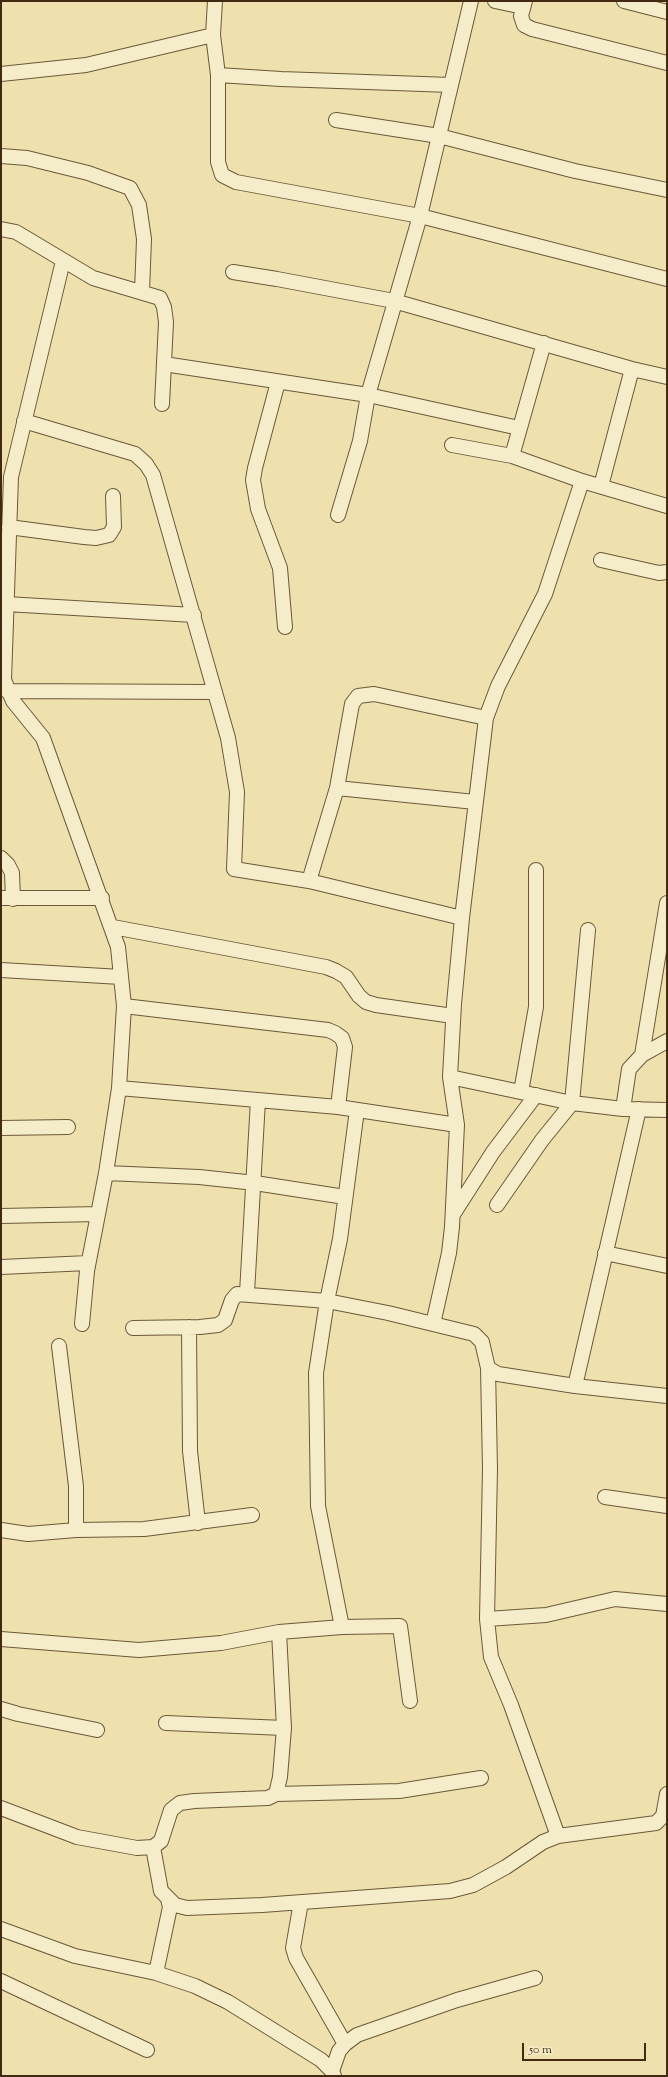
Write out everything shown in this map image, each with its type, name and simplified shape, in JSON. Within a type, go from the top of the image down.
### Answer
[{"type":"street","points":[[214,1],[213,35],[218,75],[218,162],[222,175],[236,182],[420,216],[667,278]]},
{"type":"street","points":[[338,515],[360,441],[368,395],[394,301],[420,216],[470,1]]},
{"type":"street","points":[[495,1],[524,4],[521,16],[524,25],[532,29],[667,63]]},
{"type":"street","points":[[624,1],[667,12]]},
{"type":"street","points":[[1,74],[86,65],[213,35]]},
{"type":"street","points":[[218,75],[281,79],[451,85]]},
{"type":"street","points":[[336,120],[439,136],[575,171],[667,190]]},
{"type":"street","points":[[1,156],[27,158],[88,173],[130,188],[139,205],[144,240],[142,292]]},
{"type":"street","points":[[1,229],[16,232],[93,278],[160,298],[164,308],[166,322],[162,404]]},
{"type":"street","points":[[63,261],[10,477],[4,680],[7,691],[13,701],[43,738],[113,928],[118,947],[124,1006],[119,1088],[106,1173],[88,1263],[82,1324]]},
{"type":"street","points":[[233,272],[394,301],[632,369],[667,377]]},
{"type":"street","points":[[512,456],[544,343]]},
{"type":"street","points":[[164,364],[368,395],[519,428]]},
{"type":"street","points":[[601,486],[632,369]]},
{"type":"street","points":[[278,382],[254,468],[253,480],[258,509],[280,568],[285,627]]},
{"type":"street","points":[[24,421],[135,454],[146,464],[153,475],[194,614],[228,738],[237,792],[234,869],[309,881],[462,918]]},
{"type":"street","points":[[452,445],[512,456],[582,481],[667,506]]},
{"type":"street","points":[[432,1324],[449,1253],[453,1214],[457,1125],[450,1077],[453,1016],[462,918],[486,718],[498,686],[545,594],[582,481]]},
{"type":"street","points":[[9,527],[84,538],[96,538],[109,535],[114,527],[113,496]]},
{"type":"street","points":[[601,560],[659,573],[667,572]]},
{"type":"street","points":[[6,604],[194,614]]},
{"type":"street","points":[[7,691],[215,692]]},
{"type":"street","points":[[309,881],[336,788],[352,704],[358,696],[374,694],[486,718]]},
{"type":"street","points":[[336,788],[475,802]]},
{"type":"street","points":[[1,858],[8,865],[12,873],[7,899],[102,898]]},
{"type":"street","points":[[521,1092],[536,1008],[536,870]]},
{"type":"street","points":[[642,1055],[664,943],[667,903]]},
{"type":"street","points":[[113,928],[326,967],[336,970],[346,977],[359,996],[366,1002],[376,1005],[453,1016]]},
{"type":"street","points":[[497,1205],[542,1140],[572,1103],[588,930]]},
{"type":"street","points":[[1,970],[121,977]]},
{"type":"street","points":[[124,1006],[328,1030],[335,1033],[342,1038],[345,1047],[338,1107]]},
{"type":"street","points":[[623,1109],[629,1069],[642,1055],[667,1041]]},
{"type":"street","points":[[450,1077],[572,1103],[623,1109],[639,1108],[667,1110]]},
{"type":"street","points":[[119,1088],[338,1107],[457,1125]]},
{"type":"street","points":[[453,1214],[493,1152],[536,1095]]},
{"type":"street","points":[[247,1293],[255,1183],[258,1100]]},
{"type":"street","points":[[575,1386],[639,1108]]},
{"type":"street","points":[[342,1627],[318,1506],[316,1373],[327,1301],[340,1239],[357,1110]]},
{"type":"street","points":[[1,1128],[68,1127]]},
{"type":"street","points":[[106,1173],[198,1177],[255,1183],[345,1197]]},
{"type":"street","points":[[1,1216],[98,1214]]},
{"type":"street","points":[[605,1253],[667,1266]]},
{"type":"street","points":[[1,1267],[88,1263]]},
{"type":"street","points":[[133,1328],[218,1325],[224,1320],[232,1300],[237,1294],[247,1293],[327,1301],[474,1334],[482,1342],[488,1368],[490,1469],[487,1619],[491,1658],[511,1705],[558,1836]]},
{"type":"street","points":[[189,1327],[190,1451],[198,1524]]},
{"type":"street","points":[[59,1346],[75,1479],[76,1530]]},
{"type":"street","points":[[488,1368],[498,1374],[575,1386],[667,1396]]},
{"type":"street","points":[[606,1497],[667,1506]]},
{"type":"street","points":[[1,1530],[28,1534],[76,1530],[144,1529],[198,1524],[252,1515]]},
{"type":"street","points":[[487,1619],[546,1615],[615,1599],[667,1604]]},
{"type":"street","points":[[1,1639],[139,1650],[221,1643],[279,1632],[342,1627],[400,1626],[410,1701]]},
{"type":"street","points":[[276,1794],[280,1777],[284,1728],[279,1632]]},
{"type":"street","points":[[1,1709],[18,1714],[97,1730]]},
{"type":"street","points":[[166,1722],[284,1728]]},
{"type":"street","points":[[1,1808],[78,1837],[137,1848],[153,1847],[161,1841],[171,1810],[180,1803],[194,1801],[268,1798],[276,1794],[399,1792],[480,1778]]},
{"type":"street","points":[[153,1847],[161,1891],[175,1905],[187,1908],[301,1902],[450,1891],[473,1886],[543,1842],[558,1836],[656,1823],[663,1816],[667,1794]]},
{"type":"street","points":[[156,1973],[170,1907],[168,1899]]},
{"type":"street","points":[[301,1902],[293,1948],[296,1958],[345,2044]]},
{"type":"street","points":[[1,1929],[75,1956],[156,1973],[195,1986],[228,2002],[321,2060],[333,2073]]},
{"type":"street","points":[[333,2073],[339,2052],[345,2044],[357,2034],[457,2000],[535,1978]]},
{"type":"street","points":[[1,1980],[147,2050]]}]
